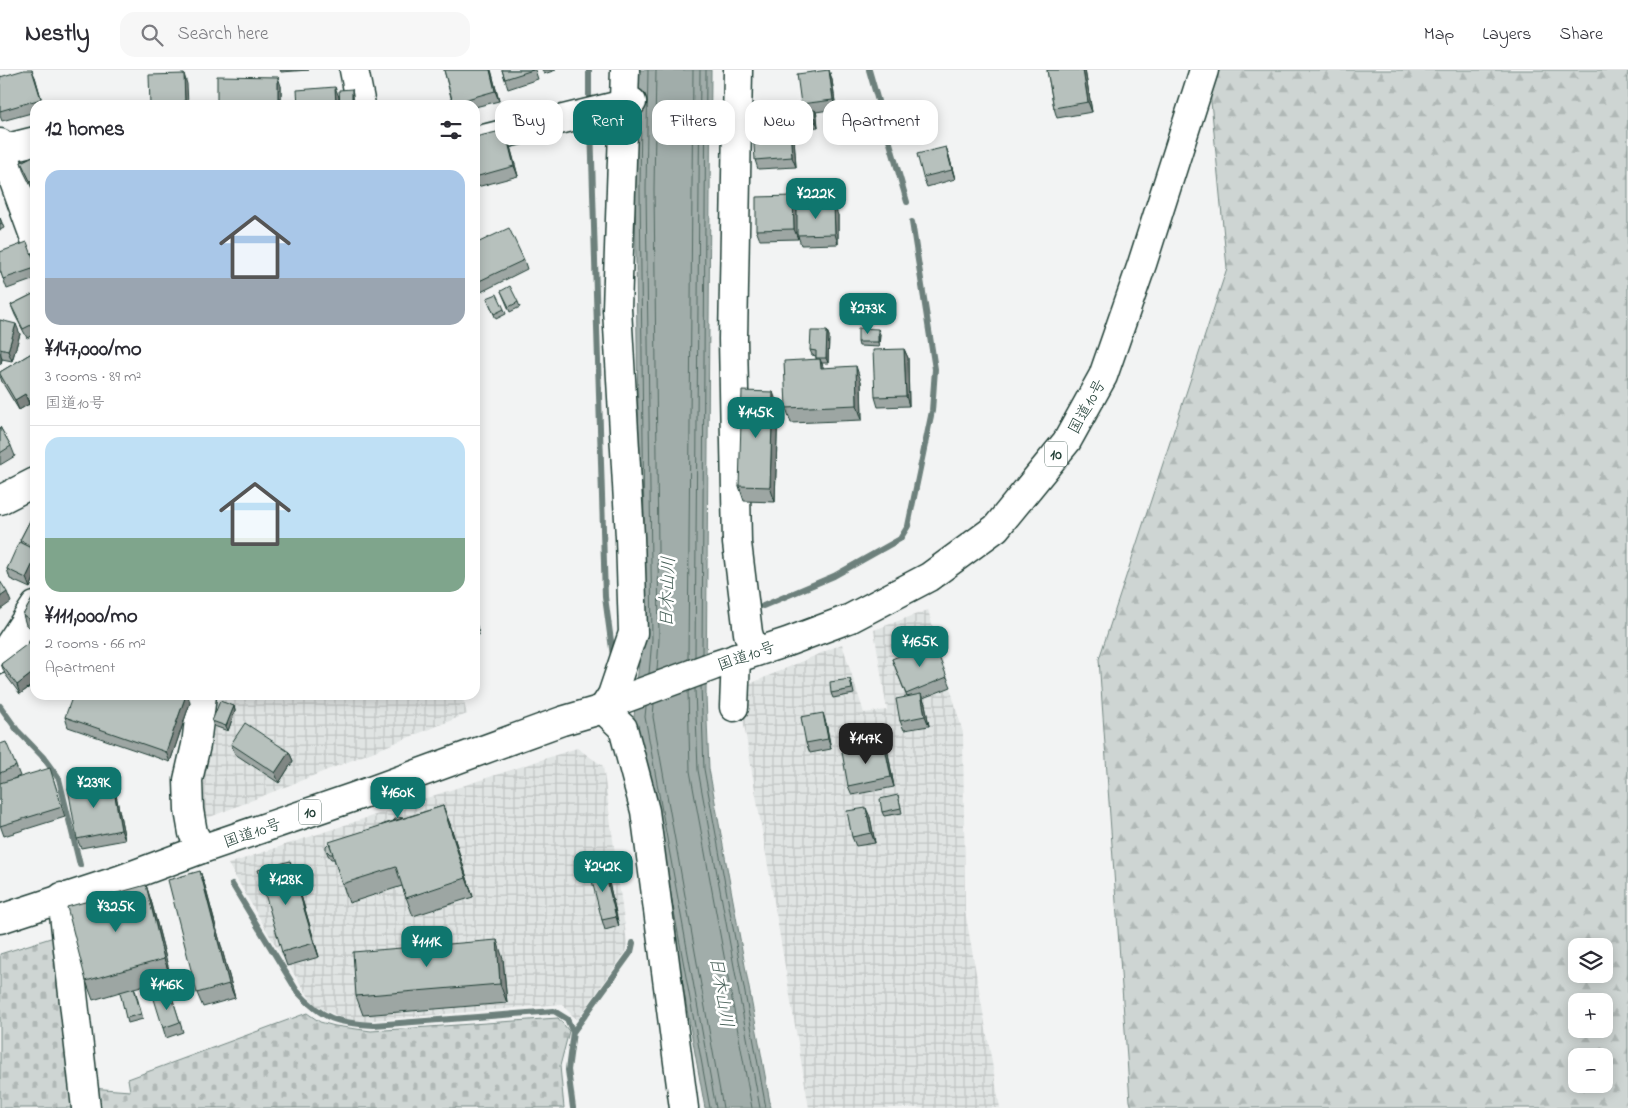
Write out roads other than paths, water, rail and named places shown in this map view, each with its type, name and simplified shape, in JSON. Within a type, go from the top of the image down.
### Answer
[{"type":"main road","points":[[354,70],[360,100]]},
{"type":"main road","points":[[625,70],[629,100]]},
{"type":"main road","points":[[734,707],[734,659],[748,633],[737,543],[733,339],[738,70]]},
{"type":"main road","name":"国道10号","points":[[0,919],[62,897],[119,880],[202,849],[354,797],[851,618],[928,577],[996,528],[1067,441],[1103,376],[1142,264],[1204,70]]},
{"type":"main road","points":[[480,140],[573,116]]},
{"type":"main road","points":[[30,142],[1,146],[30,225]]},
{"type":"main road","points":[[627,145],[617,309],[630,537],[633,633],[610,705],[622,728],[645,811],[684,1108]]},
{"type":"main road","points":[[0,500],[30,485]]},
{"type":"main road","points":[[0,659],[30,614]]},
{"type":"main road","points":[[201,700],[196,745],[188,780],[189,810],[193,832],[202,849]]},
{"type":"main road","points":[[62,897],[86,1108]]},
{"type":"water","name":"日木山川","points":[[637,70],[711,70],[711,100],[652,100],[652,145],[710,145],[706,696],[709,769],[771,1108],[705,1108],[634,717],[641,639],[635,189],[636,145],[642,145],[642,100],[636,100]]},
{"type":"waterway","points":[[589,70],[589,96]]},
{"type":"waterway","points":[[869,70],[907,202]]},
{"type":"waterway","points":[[592,145],[605,597],[613,656]]},
{"type":"waterway","points":[[763,606],[834,576],[900,539],[908,526],[932,411],[935,369],[912,222]]},
{"type":"waterway","points":[[0,706],[17,730],[43,757],[59,779],[80,865]]},
{"type":"waterway","points":[[232,884],[297,991],[306,1001],[331,1018],[350,1023],[374,1025],[554,1011],[567,1019],[573,1032]]},
{"type":"waterway","points":[[573,1108],[568,1070],[573,1032],[631,952],[633,943]]}]
